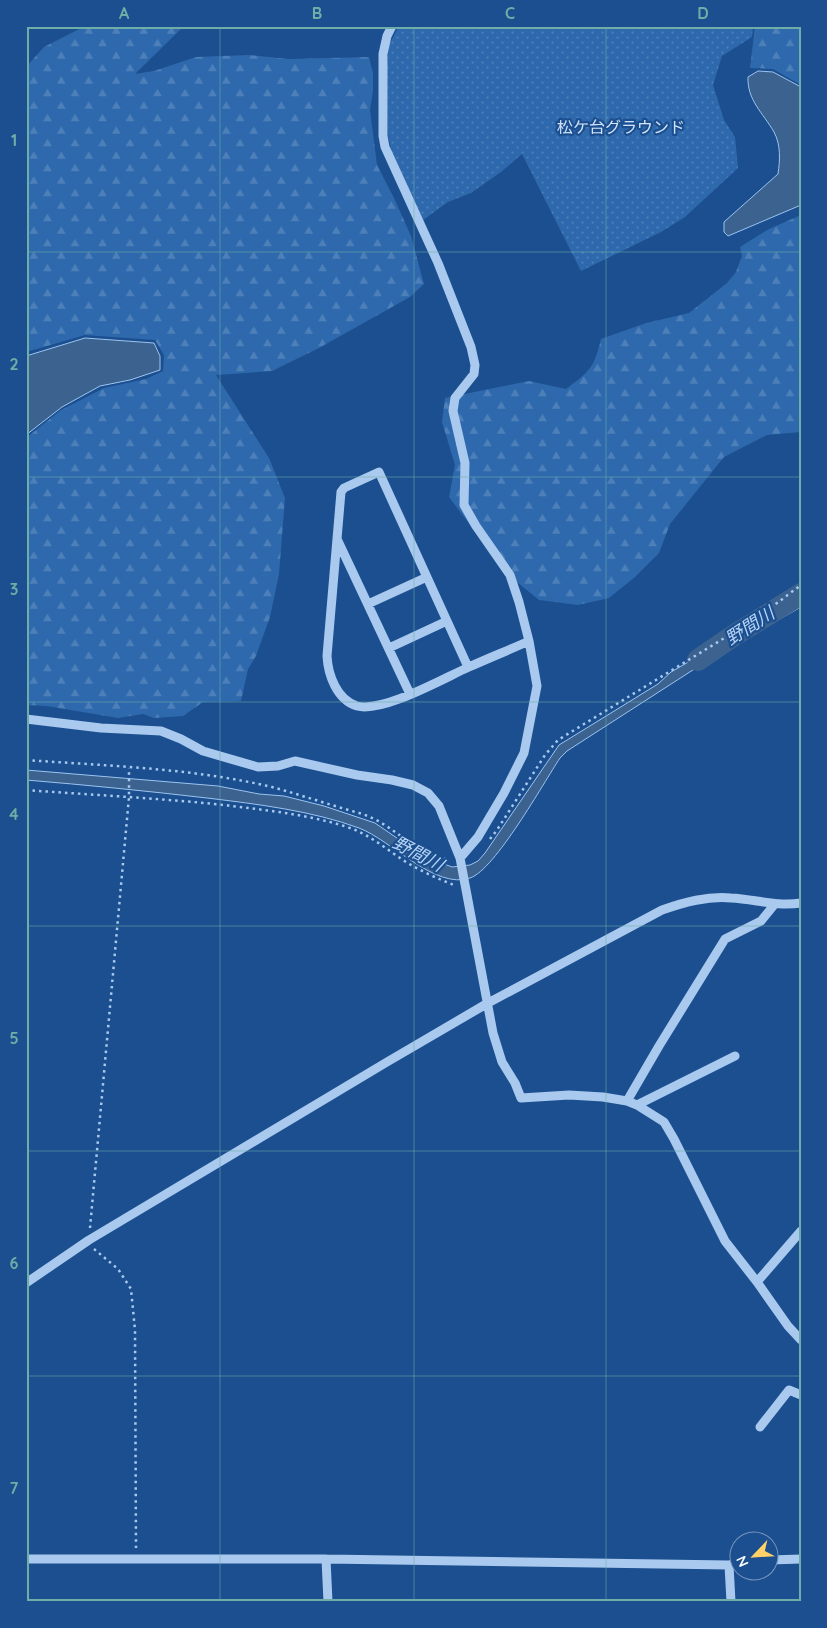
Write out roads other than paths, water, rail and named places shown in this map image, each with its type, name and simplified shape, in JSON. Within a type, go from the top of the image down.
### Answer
[{"type":"street","points":[[392,26],[387,36],[383,54],[383,136],[385,147],[450,290],[471,347],[475,365],[474,374],[455,398],[453,411],[465,464],[464,505],[472,521],[510,575],[520,602],[537,686],[524,753],[504,793],[478,837],[460,858]]},
{"type":"street","points":[[468,667],[379,472],[344,488],[341,492],[327,656],[329,672],[336,687],[347,701],[357,706],[367,707],[398,699],[529,641]]},
{"type":"street","points":[[337,538],[410,694]]},
{"type":"street","points":[[368,604],[427,577]]},
{"type":"street","points":[[389,648],[447,621]]},
{"type":"street","points":[[26,719],[101,728],[162,731],[203,751],[258,767],[278,766],[295,761],[413,785],[428,793],[439,806],[460,858],[494,1033],[502,1062],[515,1083],[520,1098],[569,1095],[603,1097],[627,1101],[637,1105],[664,1122],[725,1241],[788,1326],[801,1340]]},
{"type":"street","points":[[26,1284],[89,1240],[488,1003],[662,910],[684,902],[704,898],[731,898],[774,904],[801,903]]},
{"type":"street","points":[[627,1101],[658,1046],[725,939],[761,921],[774,904]]},
{"type":"street","points":[[637,1105],[735,1056]]},
{"type":"street","points":[[757,1282],[801,1231]]},
{"type":"street","points":[[760,1427],[789,1390],[801,1394]]},
{"type":"street","points":[[326,1558],[328,1602]]},
{"type":"street","points":[[26,1559],[326,1558],[729,1565],[731,1602]]},
{"type":"street","points":[[780,1560],[801,1559]]},
{"type":"water","points":[[758,71],[773,72],[801,87],[801,205],[728,236],[724,232],[724,222],[778,174],[778,142],[774,132],[756,106],[748,85],[748,77]]},
{"type":"water","points":[[85,338],[154,343],[160,356],[160,370],[130,380],[100,386],[62,407],[26,435],[26,356]]},
{"type":"water","name":"野間川","points":[[801,597],[801,607],[710,659],[567,751],[560,758],[505,843],[480,872],[470,878],[456,880],[442,877],[413,862],[372,834],[323,817],[207,798],[26,780],[26,770],[218,786],[259,794],[284,796],[324,806],[375,823],[423,856],[452,867],[470,865],[478,861],[485,853],[559,745],[658,684],[671,672]]},
{"type":"waterway","name":"野間川","points":[[698,660],[801,594]]},
{"type":"park label","name":"松ケ台グラウンド","points":[[621,127]]}]
